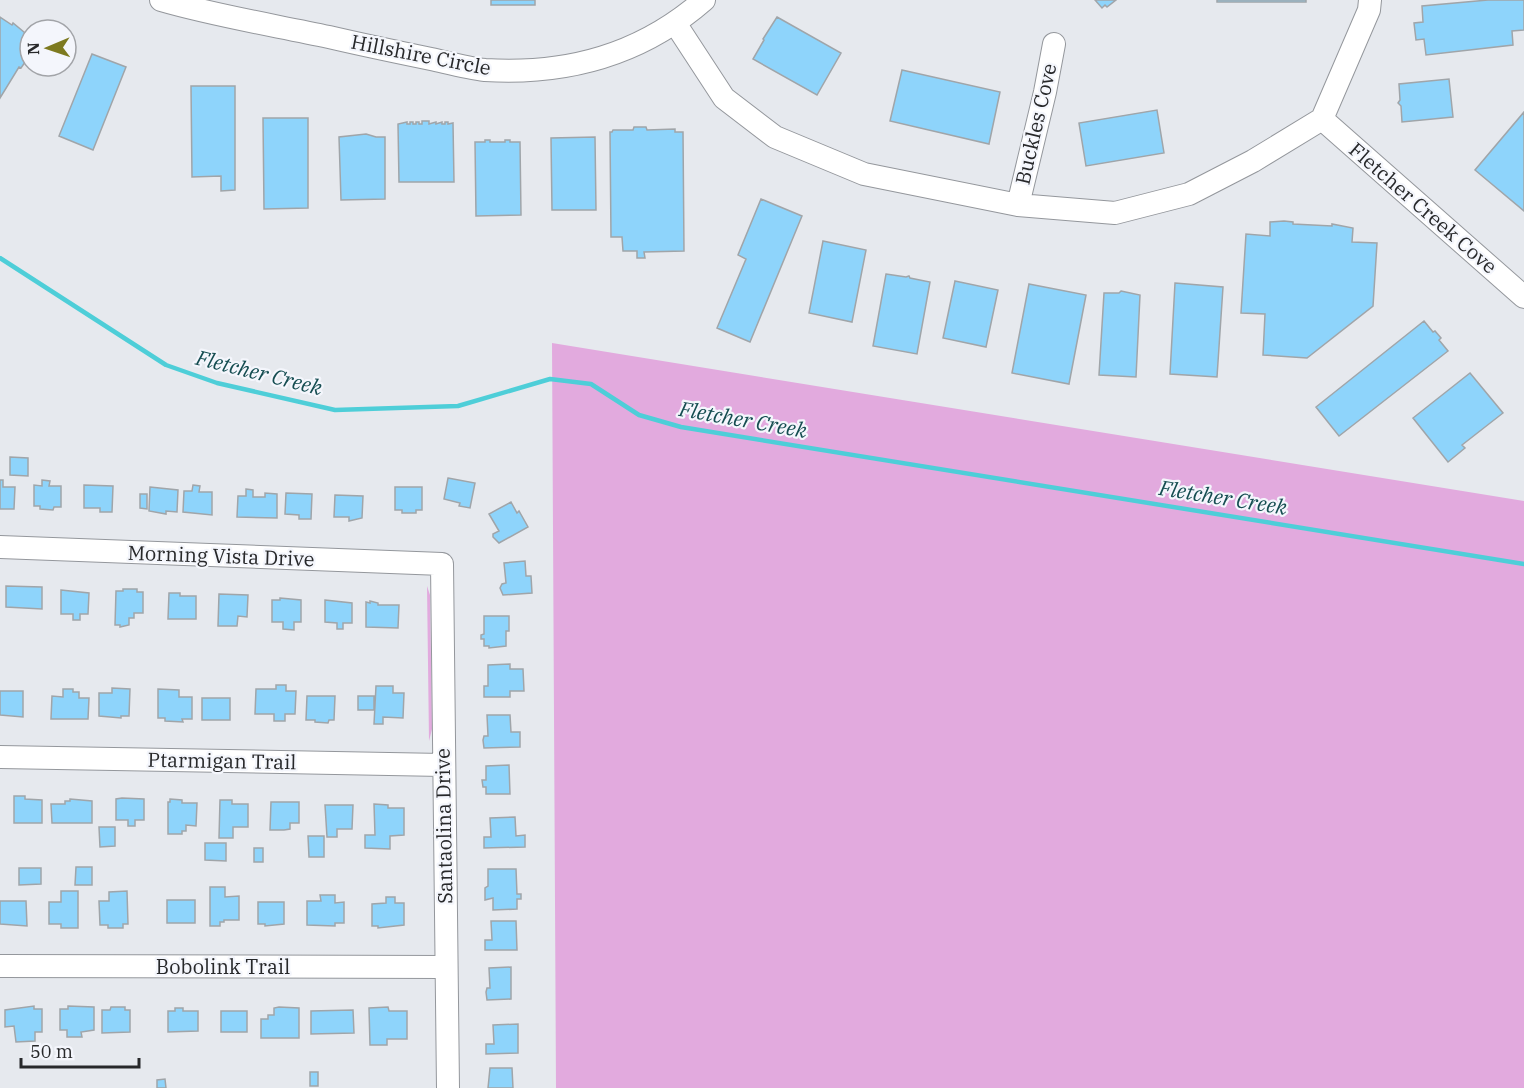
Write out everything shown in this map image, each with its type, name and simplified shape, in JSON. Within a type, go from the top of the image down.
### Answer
[{"type":"street","name":"Hillshire Circle","points":[[161,0],[201,12],[483,70],[532,70],[590,62],[638,45],[675,23],[704,0]]},
{"type":"street","points":[[675,23],[724,98],[775,137],[864,174],[1018,205],[1114,213],[1189,194],[1253,161],[1322,119],[1369,10],[1370,0]]},
{"type":"street","name":"Buckles Cove","points":[[1018,205],[1054,44]]},
{"type":"street","name":"Fletcher Creek Cove","points":[[1322,119],[1524,297]]},
{"type":"street","name":"Morning Vista Drive","points":[[0,547],[442,564]]},
{"type":"street","name":"Santaolina Drive","points":[[442,564],[448,1088]]},
{"type":"street","name":"Ptarmigan Trail","points":[[0,757],[443,765]]},
{"type":"street","name":"Bobolink Trail","points":[[0,966],[446,967]]},
{"type":"shaded area","points":[[552,343],[1524,501],[1524,1088],[556,1088]]},
{"type":"shaded area","points":[[427,586],[430,595],[432,729],[429,741]]},
{"type":"building","points":[[491,0],[535,0],[535,5],[491,5]]},
{"type":"building","points":[[1095,0],[1116,0],[1102,8]]},
{"type":"building","points":[[1217,0],[1306,0],[1306,2],[1217,2]]},
{"type":"building","points":[[1488,0],[1524,0],[1524,30],[1512,31],[1513,45],[1426,55],[1424,39],[1416,40],[1414,23],[1423,22],[1422,6]]},
{"type":"building","points":[[0,17],[18,27],[18,69],[0,98]]},
{"type":"building","points":[[777,17],[841,53],[817,95],[753,59]]},
{"type":"building","points":[[92,54],[126,67],[93,150],[59,136]]},
{"type":"building","points":[[902,70],[1000,92],[989,144],[890,121]]},
{"type":"building","points":[[1449,79],[1453,117],[1402,122],[1401,106],[1398,103],[1400,100],[1399,84]]},
{"type":"building","points":[[191,86],[235,86],[235,190],[221,191],[221,176],[192,177]]},
{"type":"building","points":[[1157,110],[1164,153],[1086,166],[1079,123]]},
{"type":"building","points":[[1524,112],[1524,211],[1475,170]]},
{"type":"building","points":[[263,118],[308,118],[308,208],[264,209]]},
{"type":"building","points":[[422,121],[429,121],[429,124],[453,123],[454,182],[399,182],[398,124],[419,122],[422,124]]},
{"type":"building","points":[[634,127],[646,127],[647,130],[675,129],[675,132],[683,132],[684,251],[644,252],[645,258],[637,258],[637,251],[623,251],[622,237],[611,237],[610,132],[633,130]]},
{"type":"building","points":[[366,134],[385,137],[385,199],[341,200],[339,137]]},
{"type":"building","points":[[595,137],[596,210],[552,210],[551,138]]},
{"type":"building","points":[[485,140],[520,142],[521,215],[476,216],[475,142],[485,142]]},
{"type":"building","points":[[761,199],[802,216],[750,342],[717,328],[746,259],[738,255]]},
{"type":"building","points":[[1270,222],[1293,222],[1293,224],[1332,226],[1332,224],[1353,228],[1352,242],[1377,243],[1373,306],[1307,358],[1263,355],[1265,314],[1241,313],[1246,234],[1270,236]]},
{"type":"building","points":[[823,241],[866,250],[852,322],[809,313]]},
{"type":"building","points":[[886,274],[909,276],[930,282],[917,354],[873,346]]},
{"type":"building","points":[[955,281],[998,290],[986,347],[943,338]]},
{"type":"building","points":[[1175,283],[1223,287],[1217,377],[1170,374]]},
{"type":"building","points":[[1029,284],[1086,295],[1069,384],[1012,373]]},
{"type":"building","points":[[1121,291],[1140,295],[1136,377],[1099,375],[1104,293]]},
{"type":"building","points":[[1424,321],[1441,338],[1439,340],[1448,351],[1339,436],[1316,407]]},
{"type":"building","points":[[1470,373],[1503,413],[1462,445],[1465,448],[1448,462],[1413,418]]},
{"type":"building","points":[[10,457],[28,458],[28,476],[10,475]]},
{"type":"building","points":[[448,478],[475,483],[470,508],[444,499]]},
{"type":"building","points":[[0,480],[3,480],[3,487],[15,487],[14,509],[0,509]]},
{"type":"building","points":[[42,480],[50,481],[49,486],[61,486],[61,507],[54,507],[53,510],[34,506],[34,485],[42,486]]},
{"type":"building","points":[[84,485],[113,486],[112,512],[100,512],[100,508],[84,508]]},
{"type":"building","points":[[193,485],[200,486],[199,492],[212,492],[212,515],[183,512],[184,491],[192,491]]},
{"type":"building","points":[[150,487],[178,490],[177,512],[166,511],[166,514],[149,511]]},
{"type":"building","points":[[395,487],[422,487],[422,510],[416,510],[416,513],[402,513],[402,510],[395,510]]},
{"type":"building","points":[[246,489],[253,490],[253,497],[265,497],[265,493],[277,494],[277,518],[237,517],[238,496],[246,496]]},
{"type":"building","points":[[286,493],[312,494],[311,519],[299,519],[299,515],[285,514]]},
{"type":"building","points":[[140,494],[147,494],[147,509],[140,508]]},
{"type":"building","points":[[335,495],[363,496],[362,518],[349,521],[349,517],[334,517]]},
{"type":"building","points":[[511,502],[528,527],[499,543],[493,534],[499,531],[489,514]]},
{"type":"building","points":[[525,561],[526,576],[531,576],[532,593],[503,595],[500,588],[506,583],[504,563]]},
{"type":"building","points":[[6,586],[42,587],[42,609],[6,607]]},
{"type":"building","points":[[123,589],[137,589],[137,592],[143,592],[143,613],[134,613],[134,618],[129,618],[129,625],[120,627],[120,625],[115,625],[116,591],[123,591]]},
{"type":"building","points":[[61,590],[89,593],[88,614],[80,614],[80,620],[73,620],[73,614],[61,614]]},
{"type":"building","points":[[169,593],[196,596],[196,619],[168,619]]},
{"type":"building","points":[[219,594],[248,595],[247,617],[238,616],[237,626],[218,626]]},
{"type":"building","points":[[280,598],[301,600],[301,622],[294,622],[294,630],[283,629],[283,622],[272,622],[272,600],[280,600]]},
{"type":"building","points":[[325,600],[352,603],[352,623],[343,623],[343,629],[337,629],[337,623],[325,622]]},
{"type":"building","points":[[370,601],[378,605],[399,605],[398,628],[366,627],[366,602],[370,603]]},
{"type":"building","points":[[484,616],[509,616],[506,646],[489,648],[489,646],[484,646],[484,639],[481,639],[481,635],[484,634]]},
{"type":"building","points":[[510,664],[510,669],[523,669],[524,691],[510,691],[510,697],[484,697],[484,686],[488,686],[488,665]]},
{"type":"building","points":[[276,685],[286,685],[286,691],[296,691],[295,714],[285,714],[285,721],[274,721],[274,714],[255,714],[256,689],[276,689]]},
{"type":"building","points":[[376,686],[393,686],[393,693],[404,693],[403,718],[383,717],[383,724],[374,724]]},
{"type":"building","points":[[112,688],[130,689],[129,716],[121,716],[121,718],[99,716],[99,693],[112,693]]},
{"type":"building","points":[[63,689],[73,689],[73,692],[79,692],[79,698],[89,698],[88,719],[51,719],[52,696],[63,697]]},
{"type":"building","points":[[158,689],[179,690],[179,697],[192,697],[192,719],[182,719],[183,722],[165,721],[165,718],[158,718]]},
{"type":"building","points":[[0,691],[23,691],[23,717],[0,715]]},
{"type":"building","points":[[307,696],[335,696],[334,720],[329,720],[328,723],[306,720]]},
{"type":"building","points":[[358,696],[374,696],[374,710],[358,710]]},
{"type":"building","points":[[202,698],[230,698],[230,720],[202,720]]},
{"type":"building","points":[[487,715],[510,715],[511,732],[520,732],[520,747],[484,748],[484,736],[488,736]]},
{"type":"building","points":[[509,765],[510,794],[486,794],[486,787],[483,787],[482,780],[486,780],[486,766]]},
{"type":"building","points":[[14,796],[42,800],[42,823],[14,823]]},
{"type":"building","points":[[70,799],[92,801],[92,823],[52,823],[51,804],[65,804],[65,801],[70,801]]},
{"type":"building","points":[[116,799],[144,799],[144,820],[135,820],[135,826],[128,826],[128,820],[116,820]]},
{"type":"building","points":[[170,799],[182,800],[182,803],[197,803],[196,826],[186,825],[186,831],[182,831],[182,834],[168,834],[168,802]]},
{"type":"building","points":[[220,800],[232,800],[232,804],[248,804],[248,827],[233,827],[233,838],[219,838]]},
{"type":"building","points":[[271,802],[299,802],[299,823],[290,823],[290,829],[270,830]]},
{"type":"building","points":[[374,804],[388,805],[388,808],[404,808],[404,835],[390,836],[390,849],[365,848],[365,835],[375,835]]},
{"type":"building","points":[[325,805],[353,805],[352,829],[337,829],[337,837],[327,837]]},
{"type":"building","points":[[515,817],[516,836],[525,835],[525,847],[484,848],[484,837],[491,837],[490,818]]},
{"type":"building","points":[[99,827],[115,827],[115,846],[100,847]]},
{"type":"building","points":[[308,836],[324,836],[324,857],[309,857]]},
{"type":"building","points":[[205,843],[226,843],[226,861],[205,860]]},
{"type":"building","points":[[254,848],[263,848],[263,862],[254,862]]},
{"type":"building","points":[[76,867],[92,867],[92,885],[75,885]]},
{"type":"building","points":[[19,868],[41,868],[41,884],[19,885]]},
{"type":"building","points":[[488,869],[516,869],[517,894],[521,894],[521,899],[517,899],[517,909],[493,910],[493,898],[485,900]]},
{"type":"building","points":[[210,887],[225,887],[225,897],[239,896],[239,920],[224,920],[220,922],[220,926],[210,926]]},
{"type":"building","points":[[61,891],[78,891],[78,928],[61,928],[61,924],[49,924],[49,902],[61,902]]},
{"type":"building","points":[[127,891],[128,924],[123,924],[123,928],[108,928],[108,925],[100,925],[99,901],[109,901],[109,892]]},
{"type":"building","points":[[320,895],[335,895],[335,903],[344,902],[344,923],[335,923],[335,926],[307,925],[307,901],[321,901]]},
{"type":"building","points":[[386,897],[395,897],[395,903],[404,903],[404,925],[378,928],[378,926],[372,926],[372,904],[386,903]]},
{"type":"building","points":[[167,900],[195,900],[195,923],[167,923]]},
{"type":"building","points":[[0,901],[26,901],[27,926],[0,924]]},
{"type":"building","points":[[258,902],[284,902],[284,924],[265,926],[265,924],[258,924]]},
{"type":"building","points":[[491,921],[516,921],[517,950],[485,950],[485,940],[492,940]]},
{"type":"building","points":[[511,967],[511,999],[487,1000],[487,988],[490,988],[489,968]]},
{"type":"building","points":[[34,1006],[34,1009],[42,1009],[42,1032],[35,1032],[35,1041],[16,1042],[14,1026],[5,1027],[5,1010]]},
{"type":"building","points":[[68,1006],[94,1007],[94,1030],[81,1032],[82,1037],[67,1037],[67,1030],[60,1030],[60,1009],[68,1009]]},
{"type":"building","points":[[111,1007],[125,1007],[125,1010],[130,1010],[130,1032],[102,1033],[102,1010],[110,1010]]},
{"type":"building","points":[[388,1007],[389,1011],[407,1011],[407,1039],[387,1039],[387,1045],[370,1045],[369,1008]]},
{"type":"building","points":[[175,1008],[183,1008],[183,1011],[198,1011],[198,1031],[168,1032],[168,1011],[175,1011]]},
{"type":"building","points":[[274,1008],[299,1008],[299,1038],[261,1038],[261,1019],[268,1019],[268,1015],[274,1015]]},
{"type":"building","points":[[353,1010],[354,1033],[311,1034],[311,1011]]},
{"type":"building","points":[[221,1011],[247,1011],[247,1032],[221,1032]]},
{"type":"building","points":[[518,1024],[518,1053],[486,1054],[486,1044],[494,1044],[493,1025]]},
{"type":"building","points":[[490,1068],[512,1068],[513,1088],[488,1088]]},
{"type":"building","points":[[310,1072],[318,1072],[318,1086],[310,1086]]},
{"type":"building","points":[[165,1079],[166,1088],[157,1088],[157,1080]]},
{"type":"waterway","name":"Fletcher Creek","points":[[0,258],[166,365],[217,383],[335,410],[458,406],[550,379],[591,384],[639,415],[681,427],[1524,564]]}]
